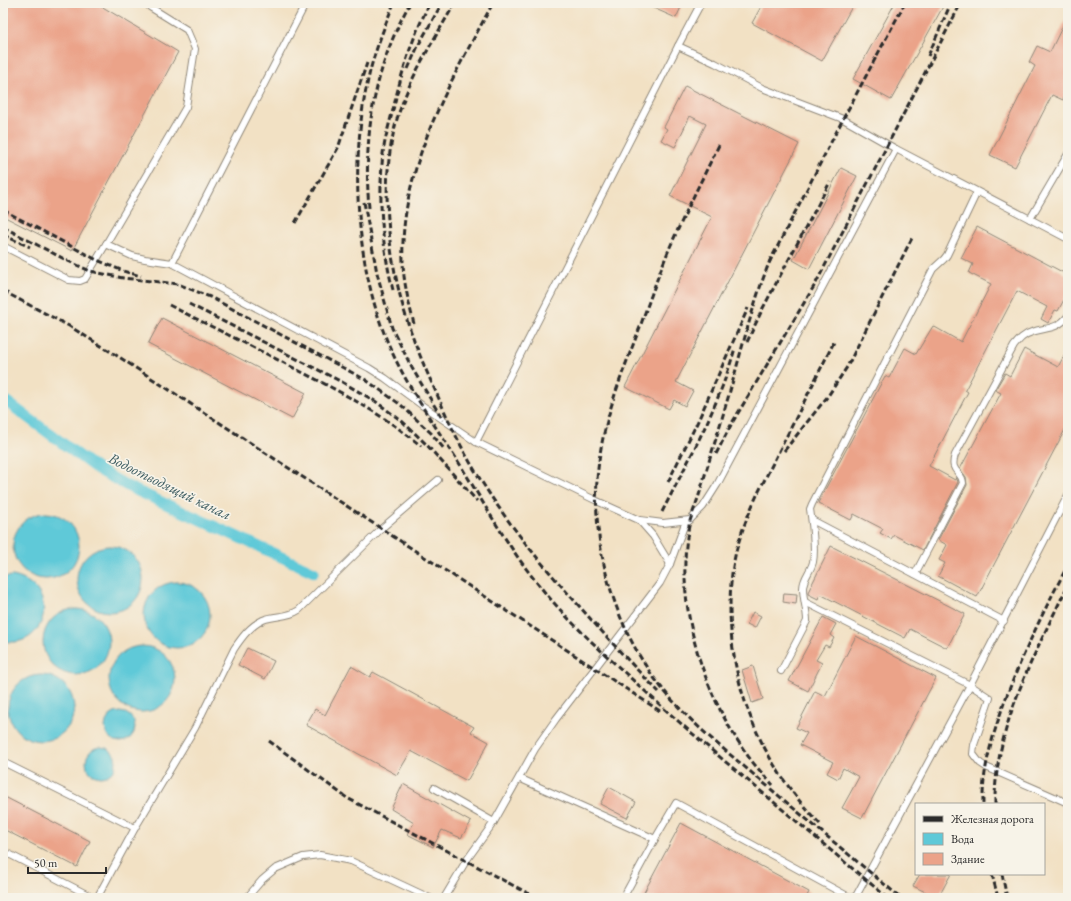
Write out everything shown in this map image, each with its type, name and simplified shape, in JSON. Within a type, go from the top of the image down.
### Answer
[{"type":"lane","points":[[3,246],[63,278],[80,281],[88,276],[186,107],[195,49],[187,30],[150,7],[153,3]]},
{"type":"lane","points":[[172,263],[306,3]]},
{"type":"lane","points":[[476,442],[701,3]]},
{"type":"lane","points":[[678,46],[715,63],[762,88],[843,119],[1068,239]]},
{"type":"lane","points":[[444,898],[466,861],[494,822],[535,749],[556,719],[660,583],[670,564],[681,531],[703,507],[717,485],[896,148]]},
{"type":"lane","points":[[1030,219],[1068,154]]},
{"type":"lane","points":[[781,671],[807,622],[804,582],[811,568],[813,556],[812,520],[810,509],[812,504],[933,268],[947,255],[978,192]]},
{"type":"lane","points":[[106,244],[132,256],[172,263],[386,378],[423,406],[476,442],[597,501],[639,520],[650,523],[690,520]]},
{"type":"lane","points":[[916,574],[962,483],[961,476],[953,467],[954,455],[1014,346],[1027,334],[1056,327],[1068,316]]},
{"type":"lane","points":[[3,851],[95,898],[195,728],[234,649],[246,632],[263,620],[287,616],[299,610],[382,528],[438,480]]},
{"type":"lane","points":[[855,898],[1004,621],[1068,495]]},
{"type":"lane","points":[[639,520],[653,536],[670,564]]},
{"type":"lane","points":[[812,520],[1004,621]]},
{"type":"lane","points":[[805,602],[970,685],[990,698],[974,745],[973,754],[980,763],[996,772],[1068,803]]},
{"type":"lane","points":[[3,762],[135,828]]},
{"type":"lane","points":[[519,778],[655,839]]},
{"type":"lane","points":[[434,788],[494,822]]},
{"type":"lane","points":[[623,898],[676,803],[851,898]]},
{"type":"lane","points":[[248,898],[262,880],[275,869],[303,857],[320,855],[351,861],[430,898]]},
{"type":"water","points":[[46,513],[59,516],[69,523],[76,533],[79,546],[76,559],[69,569],[59,576],[46,579],[33,576],[23,569],[16,559],[13,546],[16,533],[23,523],[33,516]]},
{"type":"water","points":[[110,546],[123,549],[133,556],[140,566],[143,579],[140,592],[133,602],[123,609],[110,612],[97,609],[87,602],[80,592],[77,579],[80,566],[87,556],[97,549]]},
{"type":"water","points":[[13,576],[29,582],[39,592],[43,604],[43,616],[38,628],[30,637],[18,642],[3,641],[3,577]]},
{"type":"water","points":[[177,582],[190,585],[200,592],[207,602],[210,615],[207,628],[200,638],[190,645],[177,648],[164,645],[154,638],[147,628],[144,615],[147,602],[154,592],[164,585]]},
{"type":"water","points":[[76,609],[89,612],[99,619],[106,629],[109,642],[106,655],[99,665],[89,672],[76,675],[63,672],[53,665],[46,655],[43,642],[46,629],[53,619],[63,612]]},
{"type":"water","points":[[142,646],[155,649],[165,656],[172,666],[175,679],[172,692],[165,702],[155,709],[142,712],[129,709],[119,702],[112,692],[109,679],[112,666],[119,656],[129,649]]},
{"type":"water","points":[[41,675],[54,678],[64,685],[71,695],[74,708],[71,721],[64,731],[54,738],[41,741],[28,738],[18,731],[11,721],[8,708],[11,695],[18,685],[28,678]]},
{"type":"water","points":[[120,712],[131,716],[135,727],[131,738],[120,742],[109,738],[105,727],[109,716]]},
{"type":"water","points":[[101,747],[112,751],[116,762],[112,773],[101,777],[90,773],[86,762],[90,751]]},
{"type":"building","points":[[3,3],[96,3],[178,52],[72,251],[3,216]]},
{"type":"building","points":[[642,3],[683,3],[676,18]]},
{"type":"building","points":[[763,3],[854,3],[822,61],[752,23]]},
{"type":"building","points":[[895,3],[945,3],[891,100],[853,79]]},
{"type":"building","points":[[1068,15],[1068,89],[1063,100],[1052,95],[1015,167],[990,155],[1035,66],[1029,62],[1037,46],[1050,52]]},
{"type":"building","points":[[685,86],[799,144],[676,382],[693,391],[685,406],[674,400],[669,409],[625,387],[712,217],[670,196],[706,124],[690,116],[675,147],[661,140],[667,129],[664,127]]},
{"type":"building","points":[[841,168],[857,176],[809,269],[793,260]]},
{"type":"building","points":[[977,227],[1068,275],[1068,292],[1058,311],[1055,310],[1048,323],[1041,319],[1047,307],[1017,291],[965,390],[968,392],[929,466],[955,480],[956,477],[958,482],[923,550],[894,535],[891,539],[880,533],[883,529],[854,514],[851,520],[818,503],[885,376],[889,378],[905,348],[916,354],[933,326],[961,342],[991,284],[969,273],[973,264],[961,258]]},
{"type":"building","points":[[162,318],[306,393],[292,419],[148,344]]},
{"type":"building","points":[[1068,348],[1068,424],[977,597],[938,576],[945,563],[939,560],[947,545],[938,540],[967,485],[966,477],[960,469],[1001,393],[995,390],[1005,373],[1010,376],[1024,349],[1058,367]]},
{"type":"building","points":[[831,546],[965,614],[947,648],[910,629],[905,638],[820,594],[818,599],[808,594]]},
{"type":"building","points":[[784,593],[797,594],[796,604],[783,602]]},
{"type":"building","points":[[753,612],[761,616],[755,628],[747,624]]},
{"type":"building","points":[[823,617],[836,624],[830,635],[834,638],[829,647],[825,645],[816,660],[822,663],[808,691],[789,681]]},
{"type":"building","points":[[856,636],[936,678],[862,818],[842,808],[859,777],[843,768],[838,779],[827,773],[833,762],[800,745],[807,733],[796,728],[815,691],[825,696]]},
{"type":"building","points":[[247,648],[274,661],[265,679],[238,665]]},
{"type":"building","points":[[351,666],[370,677],[373,672],[474,727],[471,732],[489,742],[467,781],[411,751],[397,775],[306,725],[315,709],[325,715]]},
{"type":"building","points":[[753,666],[763,699],[752,703],[742,670]]},
{"type":"building","points":[[403,784],[471,822],[461,838],[442,830],[433,847],[407,834],[414,823],[391,809]]},
{"type":"building","points":[[609,787],[636,802],[627,818],[600,804]]},
{"type":"building","points":[[3,796],[90,841],[77,867],[3,829]]},
{"type":"building","points":[[681,823],[809,892],[806,898],[641,898]]},
{"type":"building","points":[[919,875],[950,875],[938,898],[913,886]]},
{"type":"waterway","name":"Водоотводящий канал","points":[[3,399],[97,469],[131,488],[314,572]]},
{"type":"railway","points":[[394,3],[372,62],[364,103],[360,135],[358,203],[366,270],[374,302],[391,350],[407,382],[516,554],[538,584],[563,613],[604,654],[677,720],[888,898]]},
{"type":"railway","points":[[369,208],[368,154],[374,102],[388,52],[410,3]]},
{"type":"railway","points":[[393,290],[386,257],[382,223],[381,188],[383,154],[406,61],[414,37],[430,3]]},
{"type":"railway","points":[[408,69],[418,46],[442,3]]},
{"type":"railway","points":[[455,3],[427,51],[411,83],[393,135],[389,158],[387,207],[392,257],[402,304],[418,351],[445,413],[487,491],[522,539],[547,569],[615,646],[659,692]]},
{"type":"railway","points":[[414,324],[404,276],[403,240],[407,204],[416,168],[442,100],[493,3]]},
{"type":"railway","points":[[769,263],[905,3]]},
{"type":"railway","points":[[928,56],[951,3]]},
{"type":"railway","points":[[716,454],[732,423],[816,283],[961,3]]},
{"type":"railway","points":[[295,223],[338,148],[367,63]]},
{"type":"railway","points":[[719,145],[666,257],[610,410],[599,461],[597,490],[597,520],[601,550],[608,580],[617,609],[644,663],[661,687],[683,712],[720,746],[901,898]]},
{"type":"railway","points":[[747,342],[763,308],[830,182]]},
{"type":"railway","points":[[364,202],[377,273],[392,328],[412,368],[443,420]]},
{"type":"railway","points":[[3,210],[97,260],[123,271],[141,276]]},
{"type":"railway","points":[[3,227],[90,271],[123,278],[178,284],[210,297],[366,380],[401,405],[431,433],[445,450]]},
{"type":"railway","points":[[3,235],[30,247]]},
{"type":"railway","points":[[784,451],[828,396],[847,367],[913,236]]},
{"type":"railway","points":[[771,258],[752,314],[719,429],[690,521],[686,550],[685,580],[688,610],[694,640],[703,670],[715,698],[728,725],[747,755],[773,785]]},
{"type":"railway","points":[[3,291],[69,326],[116,355],[660,711]]},
{"type":"railway","points":[[189,304],[342,382],[375,401],[403,422],[426,444],[477,501]]},
{"type":"railway","points":[[169,305],[373,411],[421,446]]},
{"type":"railway","points":[[668,482],[697,423],[748,308]]},
{"type":"railway","points":[[820,824],[782,777],[754,726],[736,669],[732,640],[730,600],[735,558],[739,541],[751,508],[834,342]]},
{"type":"railway","points":[[662,512],[693,452],[721,391],[735,348]]},
{"type":"railway","points":[[983,803],[986,765],[992,740],[1004,703],[1034,633],[1068,565]]},
{"type":"railway","points":[[995,803],[996,776],[1001,747],[1009,719],[1030,664],[1068,585]]},
{"type":"railway","points":[[269,741],[347,798],[537,898]]},
{"type":"railway","points":[[992,875],[998,898]]},
{"type":"railway","points":[[1002,875],[1007,898]]}]
